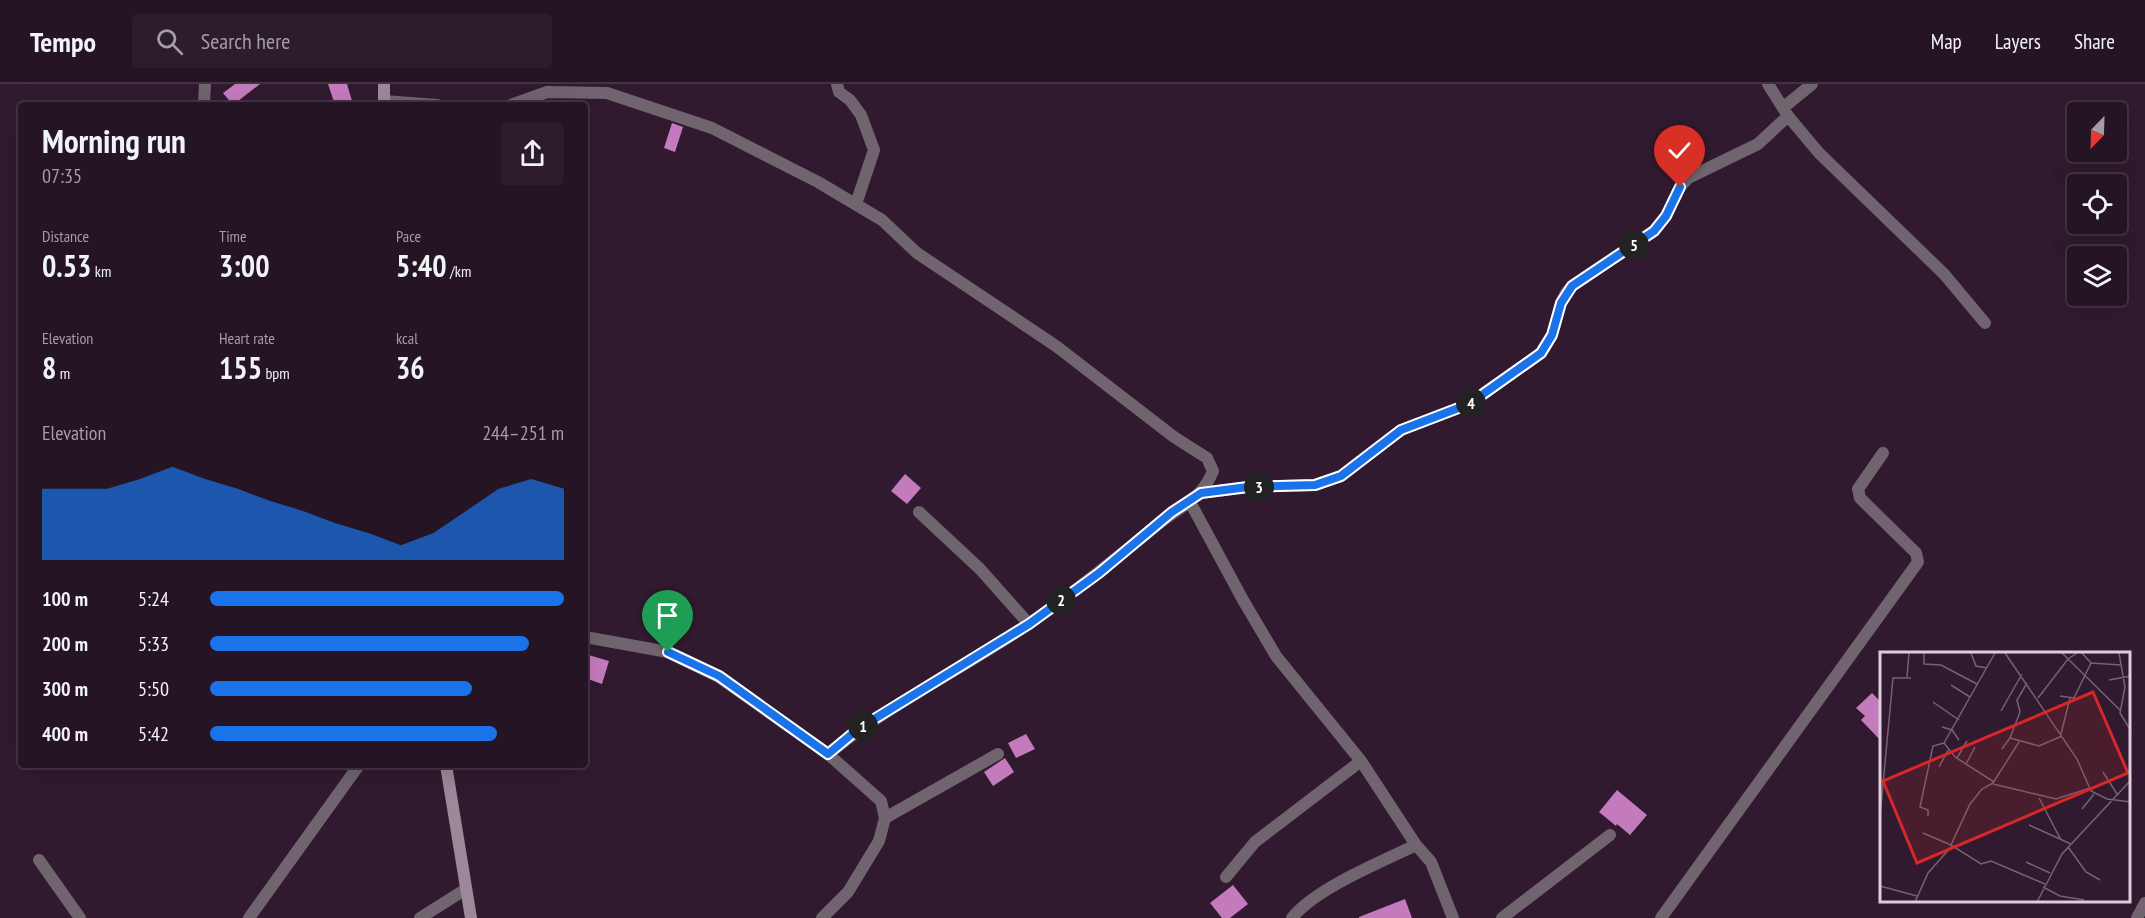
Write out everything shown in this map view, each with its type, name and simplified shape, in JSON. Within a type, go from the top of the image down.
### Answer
[{"type":"street","points":[[204,102],[205,84]]},
{"type":"street","points":[[384,84],[384,102]]},
{"type":"street","points":[[837,84],[839,92],[850,100],[861,115],[874,150],[856,204]]},
{"type":"street","points":[[1768,84],[1786,112],[1819,153],[1944,274],[1985,323]]},
{"type":"street","points":[[1201,493],[1248,487],[1315,485],[1341,476],[1401,430],[1469,404],[1541,353],[1552,335],[1561,303],[1572,286],[1654,231],[1666,216],[1680,187],[1688,178],[1758,144],[1812,84]]},
{"type":"street","points":[[519,102],[547,92],[607,93],[712,128],[882,220],[917,253],[1056,346],[1174,437],[1207,458],[1213,471],[1201,493],[1190,502],[1172,512],[1099,573],[1029,624],[858,729],[828,754]]},
{"type":"street","points":[[1661,918],[1918,562],[1916,553],[1860,498],[1858,489],[1883,453]]},
{"type":"street","points":[[1190,502],[1276,656],[1361,761],[1416,844],[1431,862],[1453,918]]},
{"type":"street","points":[[919,512],[980,569],[1029,624]]},
{"type":"street","points":[[588,638],[668,652],[719,676],[828,754],[881,801],[885,818],[879,841],[848,892],[822,918]]},
{"type":"street","points":[[885,818],[998,754]]},
{"type":"street","points":[[1226,877],[1254,842],[1361,761]]},
{"type":"street","points":[[249,918],[357,768]]},
{"type":"street","points":[[446,768],[471,918]]},
{"type":"street","points":[[1502,918],[1610,835]]},
{"type":"street","points":[[1292,918],[1322,892],[1416,844]]},
{"type":"street","points":[[39,860],[80,918]]},
{"type":"street","points":[[420,918],[466,889]]},
{"type":"street","points":[[2138,918],[2145,903]]},
{"type":"building","points":[[235,84],[260,84],[237,102],[230,102],[223,93]]},
{"type":"building","points":[[328,84],[347,84],[352,101],[334,102]]},
{"type":"building","points":[[672,123],[683,127],[675,152],[664,148]]},
{"type":"building","points":[[905,474],[921,488],[907,504],[891,491]]},
{"type":"building","points":[[588,655],[609,661],[602,684],[588,679]]},
{"type":"building","points":[[1872,693],[1880,701],[1880,740],[1861,720],[1865,716],[1856,708]]},
{"type":"building","points":[[1026,734],[1035,749],[1016,758],[1008,743]]},
{"type":"building","points":[[1005,758],[1014,772],[993,786],[984,772]]},
{"type":"building","points":[[1617,790],[1647,815],[1630,835],[1599,812]]},
{"type":"building","points":[[1233,885],[1248,904],[1230,918],[1222,918],[1210,903]]},
{"type":"building","points":[[1405,899],[1412,918],[1359,918],[1359,917]]},
{"type":"route","points":[[668,652],[719,676],[828,754],[858,729],[1029,624],[1099,573],[1172,512],[1201,493],[1248,487],[1315,485],[1341,476],[1401,430],[1469,404],[1480,397],[1541,353],[1552,335],[1566,293],[1572,286],[1654,231],[1666,216],[1680,187]]}]
